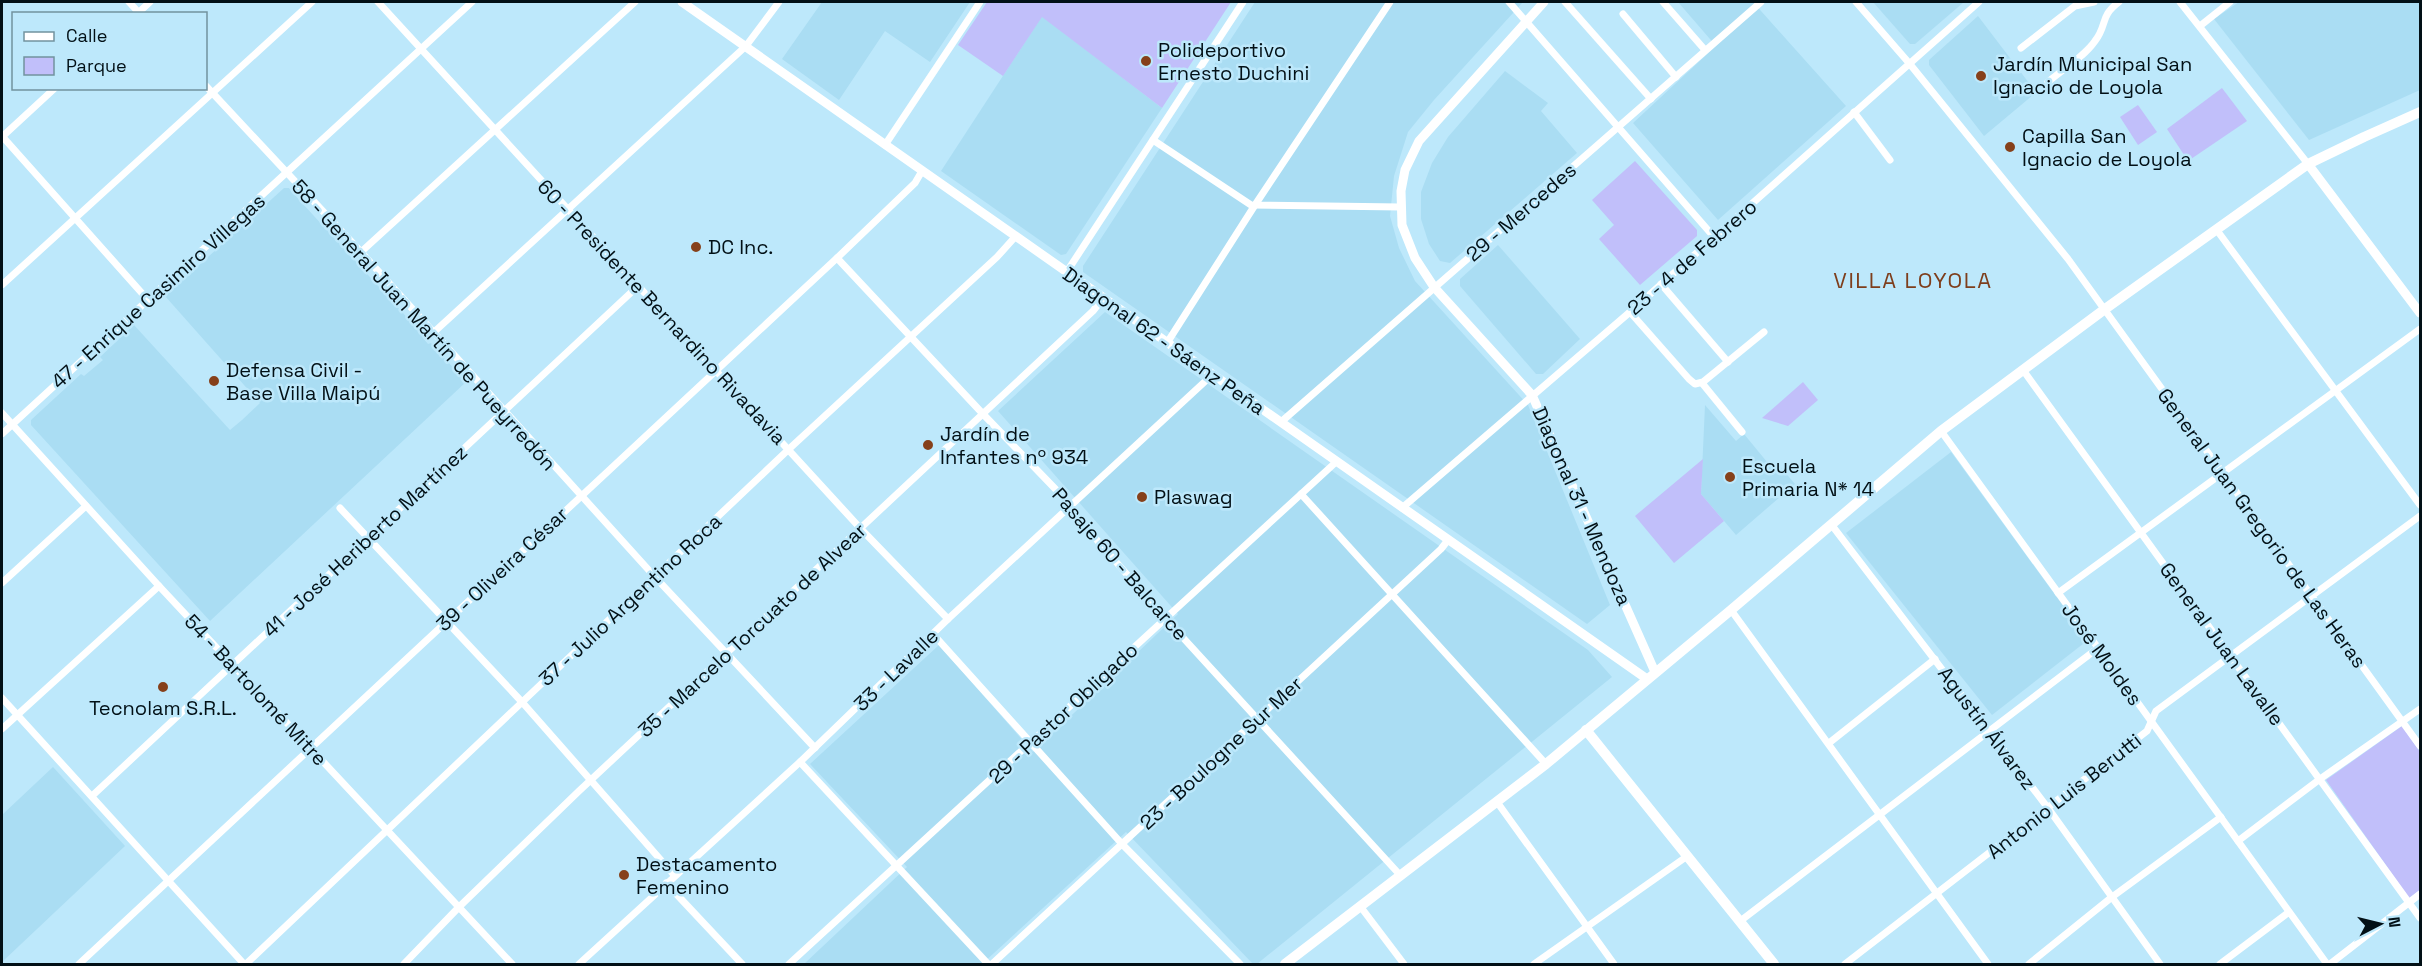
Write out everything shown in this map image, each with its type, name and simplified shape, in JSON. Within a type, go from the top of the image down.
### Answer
[{"type":"main road","points":[[1285,964],[1546,764],[1941,431],[2104,309],[2308,164],[2364,136],[2421,112]]},
{"type":"main road","points":[[1586,730],[1774,964]]},
{"type":"street","points":[[208,89],[312,2]]},
{"type":"street","name":"60 - Presidente Bernardino Rivadavia","points":[[378,2],[861,529],[948,620]]},
{"type":"street","name":"47 - Enrique Casimiro Villegas","points":[[2,434],[472,2]]},
{"type":"street","points":[[361,252],[635,2]]},
{"type":"street","name":"Diagonal 62 - Sáenz Peña","points":[[682,2],[1448,540],[1651,676]]},
{"type":"street","points":[[433,333],[746,46],[778,2]]},
{"type":"street","points":[[885,145],[980,2]]},
{"type":"street","points":[[1066,273],[1243,2]]},
{"type":"street","points":[[1167,343],[1255,205],[1390,2]]},
{"type":"street","points":[[1509,2],[1714,237]]},
{"type":"street","name":"Diagonal 31 - Mendoza","points":[[1544,2],[1419,141],[1405,170],[1400,207],[1402,225],[1409,247],[1434,287],[1532,395],[1651,676]]},
{"type":"street","points":[[1565,2],[1651,99]]},
{"type":"street","points":[[1663,2],[1705,51]]},
{"type":"street","name":"29 - Mercedes","points":[[1281,422],[1761,2]]},
{"type":"street","name":"General Juan Gregorio de Las Heras","points":[[1856,2],[2014,192],[2104,309],[2421,747]]},
{"type":"street","name":"23 - 4 de Febrero","points":[[1402,508],[1630,312],[1979,2]]},
{"type":"street","points":[[2021,48],[2075,6],[2094,2]]},
{"type":"street","points":[[2048,82],[2093,45],[2102,29],[2106,14],[2120,2]]},
{"type":"street","points":[[2180,2],[2308,164],[2421,314]]},
{"type":"street","points":[[2200,26],[2230,2]]},
{"type":"street","points":[[1623,14],[1677,77]]},
{"type":"street","name":"58 - General Juan Martín de Pueyrredón","points":[[208,89],[361,252],[726,655],[815,748]]},
{"type":"street","points":[[53,90],[2,137],[148,300]]},
{"type":"street","points":[[2,285],[207,90]]},
{"type":"street","points":[[1854,112],[1890,160]]},
{"type":"street","points":[[1153,140],[1247,203],[1400,207]]},
{"type":"street","name":"39 - Oliveira César","points":[[79,964],[837,258],[915,183],[922,171]]},
{"type":"street","points":[[2216,230],[2421,505]]},
{"type":"street","name":"37 - Julio Argentino Roca","points":[[245,964],[789,449],[997,257],[1015,237]]},
{"type":"street","name":"Pasaje 60 - Balcarce","points":[[837,258],[982,414],[1066,500],[1166,618],[1400,875]]},
{"type":"street","points":[[1660,284],[1728,362]]},
{"type":"street","name":"41 - José Heriberto Martínez","points":[[92,796],[638,286]]},
{"type":"street","name":"35 - Marcelo Torcuato de Alvear","points":[[404,964],[459,907],[591,780],[1094,311],[1103,298]]},
{"type":"street","points":[[1630,312],[1695,384],[1702,383],[1764,332]]},
{"type":"street","points":[[2058,592],[2335,389],[2421,329]]},
{"type":"street","name":"General Juan Lavalle","points":[[2023,370],[2421,918]]},
{"type":"street","name":"33 - Lavalle","points":[[579,964],[800,762],[933,634],[1212,375]]},
{"type":"street","points":[[1702,383],[1742,432]]},
{"type":"street","name":"54 - Bartolomé Mitre","points":[[2,413],[233,666],[512,964]]},
{"type":"street","name":"José Moldes","points":[[1941,431],[2329,964]]},
{"type":"street","name":"29 - Pastor Obligado","points":[[789,964],[1336,462]]},
{"type":"street","points":[[1301,494],[1546,764]]},
{"type":"street","points":[[2,583],[86,506]]},
{"type":"street","points":[[340,508],[522,702],[674,875]]},
{"type":"street","name":"Antonio Luis Berutti","points":[[1845,964],[2147,731],[2156,711],[2421,516]]},
{"type":"street","name":"Agustín Álvarez","points":[[1831,524],[2048,808],[2160,964]]},
{"type":"street","name":"23 - Boulogne Sur Mer","points":[[990,964],[1258,719],[1448,540]]},
{"type":"street","points":[[2,729],[159,585]]},
{"type":"street","points":[[1731,610],[1988,964]]},
{"type":"street","points":[[933,634],[1122,844],[1240,964]]},
{"type":"street","points":[[1738,922],[2098,648]]},
{"type":"street","points":[[1828,743],[1935,659]]},
{"type":"street","points":[[2,698],[245,964]]},
{"type":"street","points":[[2238,841],[2320,779],[2421,709]]},
{"type":"street","points":[[800,762],[990,964]]},
{"type":"street","points":[[1497,802],[1614,964]]},
{"type":"street","points":[[2029,964],[2112,897],[2221,817]]},
{"type":"street","points":[[1533,964],[1686,857]]},
{"type":"street","points":[[666,883],[742,964]]},
{"type":"street","points":[[2329,964],[2421,894]]},
{"type":"street","points":[[1360,906],[1404,964]]},
{"type":"street","points":[[2220,964],[2289,912]]},
{"type":"shaded area","points":[[822,2],[970,2],[930,62],[885,31],[839,100],[782,59]]},
{"type":"shaded area","points":[[1255,2],[1523,2],[1408,132],[1394,176],[1390,216],[1399,248],[1415,281],[1528,405],[1610,605],[1587,624],[1083,272],[1083,266]]},
{"type":"shaded area","points":[[1678,2],[1753,2],[1846,106],[1718,220],[1633,123],[1716,46]]},
{"type":"shaded area","points":[[1873,2],[1964,2],[1915,44],[1910,44]]},
{"type":"shaded area","points":[[2239,2],[2420,2],[2420,90],[2309,140],[2214,19]]},
{"type":"shaded area","points":[[1042,16],[1162,108],[1066,254],[1061,255],[941,171]]},
{"type":"shaded area","name":"Jardín Municipal San Ignacio de Loyola","points":[[1978,16],[2032,87],[2029,90],[2033,95],[1984,136],[1929,65],[1929,60]]},
{"type":"shaded area","points":[[1505,71],[1548,103],[1541,111],[1577,153],[1450,263],[1440,261],[1429,244],[1421,219],[1421,192],[1432,163],[1448,137]]},
{"type":"shaded area","points":[[284,188],[289,188],[424,336],[428,344],[431,343],[466,382],[210,621],[31,425],[31,420],[81,374],[84,376],[103,360],[100,357],[134,325],[230,430],[242,420],[260,403],[165,296]]},
{"type":"shaded area","points":[[1498,245],[1580,339],[1543,374],[1536,374],[1460,286],[1460,279]]},
{"type":"shaded area","points":[[1105,312],[1588,650],[1612,677],[1257,964],[1253,964],[1126,832],[982,964],[804,964],[907,867],[810,764],[939,645],[1033,752],[1178,614],[998,411]]},
{"type":"shaded area","points":[[1705,405],[1736,441],[1744,434],[1772,468],[1778,464],[1795,484],[1736,535],[1701,494]]},
{"type":"shaded area","points":[[1951,452],[2088,640],[1992,715],[1846,533]]},
{"type":"shaded area","points":[[53,767],[125,846],[2,962],[2,815]]},
{"type":"green space","name":"Polideportivo Ernesto Duchini","points":[[987,2],[1231,2],[1162,108],[1042,17],[1003,76],[958,45]]},
{"type":"green space","points":[[2222,88],[2247,121],[2188,161],[2167,129]]},
{"type":"green space","points":[[2138,105],[2157,132],[2138,145],[2120,117]]},
{"type":"green space","points":[[1635,161],[1697,230],[1697,236],[1640,285],[1599,239],[1614,225],[1592,200]]},
{"type":"green space","points":[[1803,382],[1818,400],[1788,426],[1762,418]]},
{"type":"green space","points":[[1703,459],[1701,494],[1724,521],[1674,563],[1635,516]]},
{"type":"green space","points":[[2402,726],[2420,752],[2420,890],[2409,898],[2326,780]]},
{"type":"place","name":"Polideportivo Ernesto Duchini","points":[[1146,61]]},
{"type":"place","name":"Jardín Municipal San Ignacio de Loyola","points":[[1981,76]]},
{"type":"place","name":"Capilla San Ignacio de Loyola","points":[[2010,147]]},
{"type":"place","name":"DC Inc.","points":[[696,247]]},
{"type":"place","name":"Defensa Civil - Base Villa Maipú","points":[[214,381]]},
{"type":"place","name":"Jardín de Infantes nº 934","points":[[928,445]]},
{"type":"place","name":"Escuela Primaria N* 14","points":[[1730,477]]},
{"type":"place","name":"Plaswag","points":[[1142,497]]},
{"type":"place","name":"Tecnolam S.R.L.","points":[[163,687]]},
{"type":"place","name":"Destacamento Femenino","points":[[624,875]]},
{"type":"district","name":"VILLA LOYOLA","points":[[1913,280]]}]
